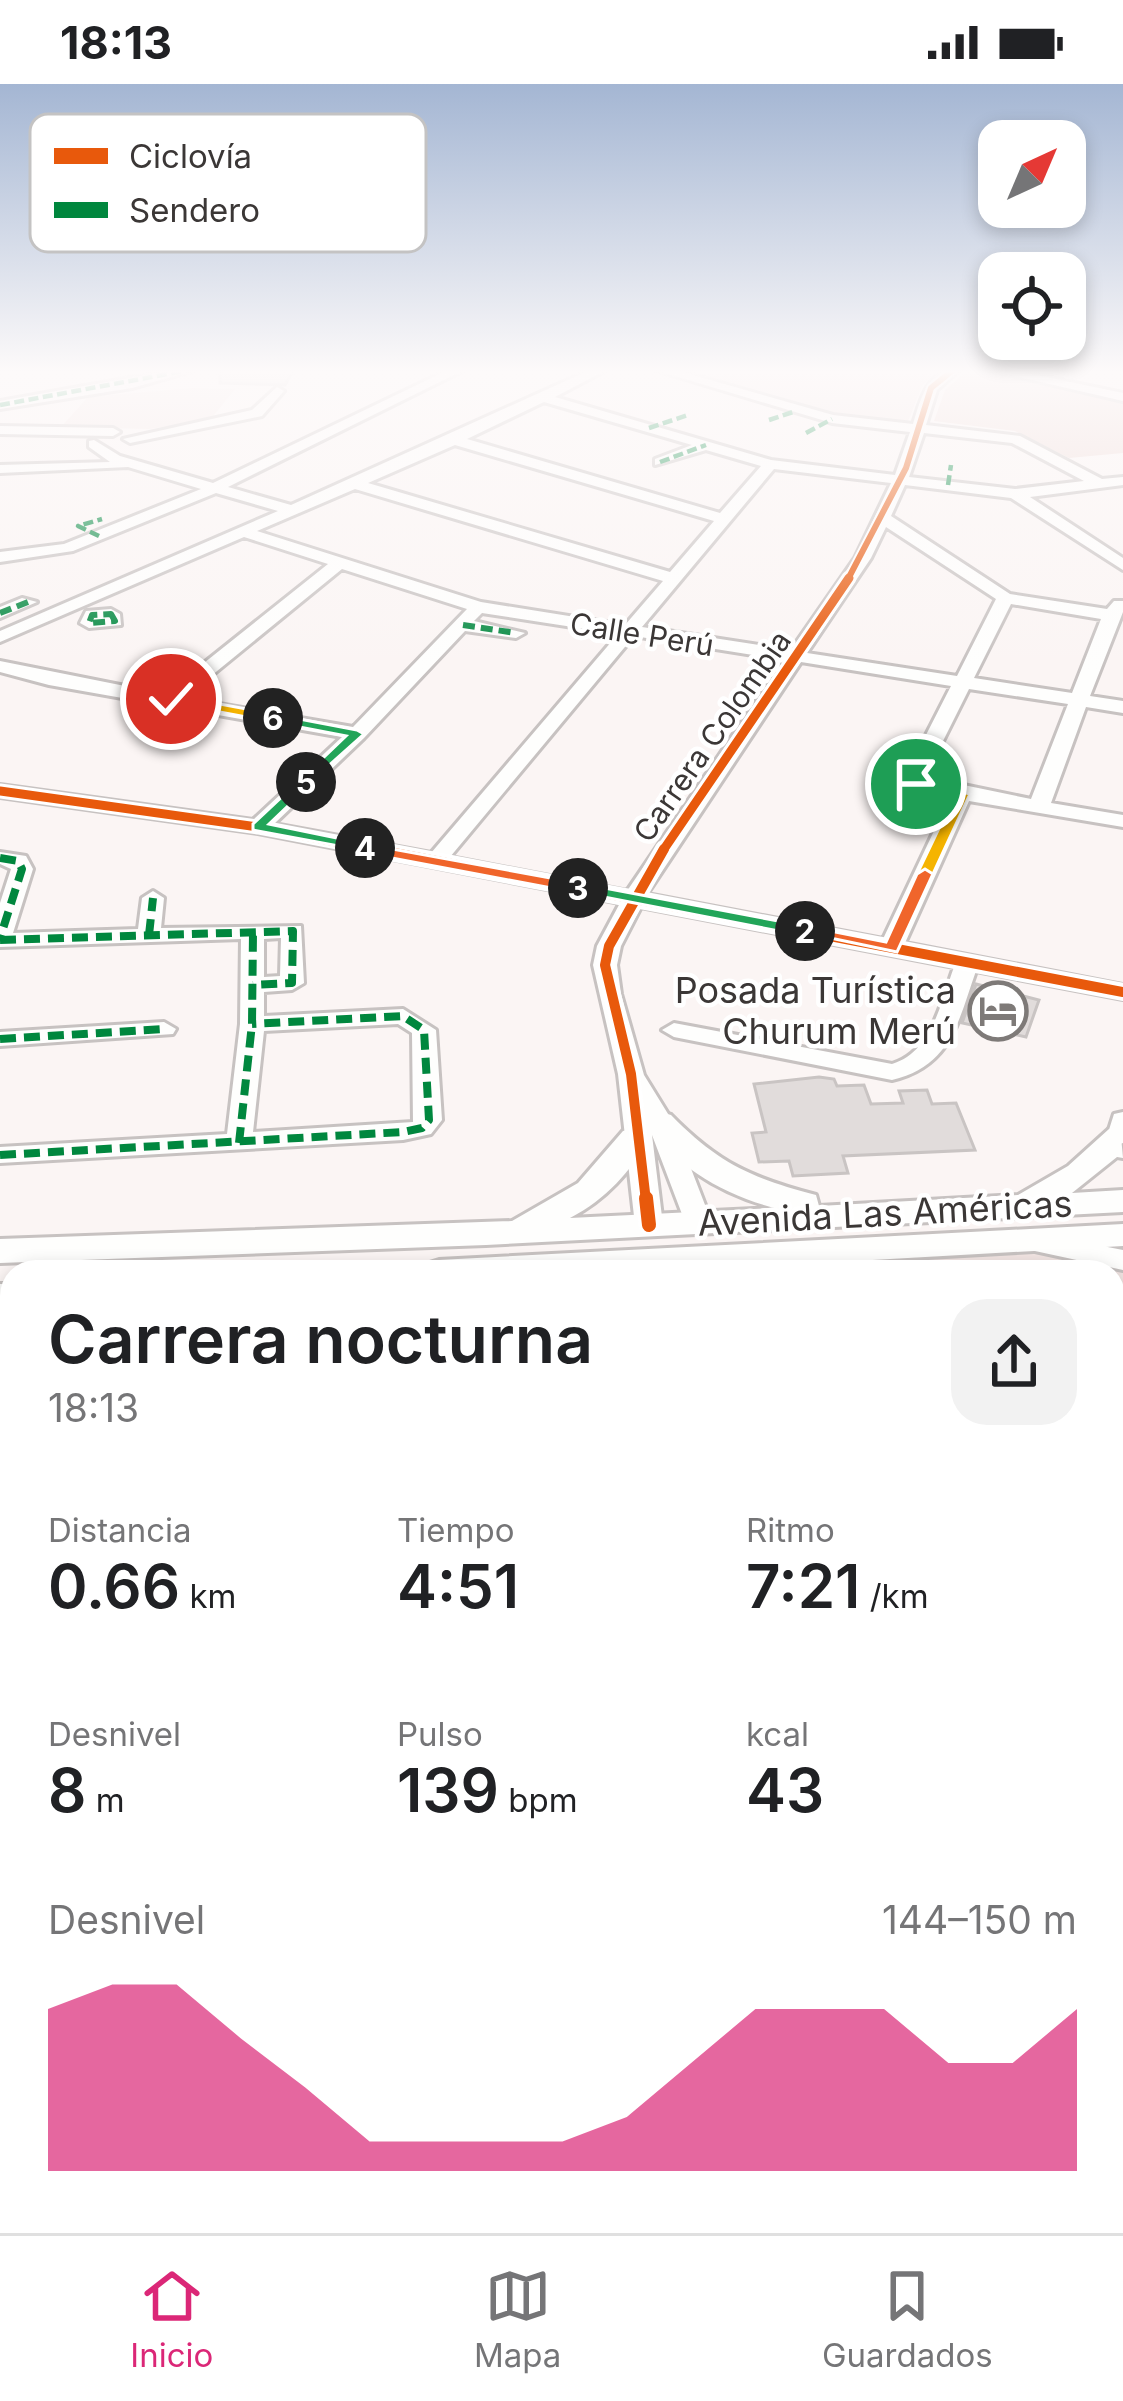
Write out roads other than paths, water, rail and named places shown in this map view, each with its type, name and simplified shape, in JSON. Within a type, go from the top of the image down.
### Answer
[{"type":"main road","points":[[486,1234],[528,1224],[587,1196],[607,1180],[648,1130],[748,1191],[773,1199],[883,1213]]},
{"type":"main road","points":[[1029,1223],[1122,1135]]},
{"type":"main road","name":"Avenida Las Américas","points":[[0,1251],[649,1225],[706,1250],[874,1248],[1029,1223],[1123,1201]]},
{"type":"main road","name":"Avenida Las Américas","points":[[676,1260],[883,1213],[1123,1235]]},
{"type":"main road","points":[[649,1225],[654,1260]]},
{"type":"main road","points":[[822,1260],[874,1248]]},
{"type":"street","points":[[163,470],[296,508]]},
{"type":"street","points":[[0,557],[48,553],[101,527],[252,470]]},
{"type":"street","points":[[0,637],[382,470]]},
{"type":"street","points":[[557,470],[722,519]]},
{"type":"street","points":[[435,862],[765,470]]},
{"type":"street","points":[[829,470],[1015,494],[1123,481]]},
{"type":"street","name":"Carrera Colombia","points":[[706,1250],[648,1130],[604,965],[634,898],[881,526],[904,470]]},
{"type":"street","points":[[948,485],[950,470]]},
{"type":"street","points":[[1074,470],[1123,497]]},
{"type":"street","points":[[352,483],[671,578]]},
{"type":"street","points":[[1015,494],[1123,565]]},
{"type":"street","points":[[881,526],[911,533],[1005,598],[1117,609],[1039,806]]},
{"type":"street","name":"Calle Perú","points":[[241,531],[478,607],[1123,706]]},
{"type":"street","points":[[171,699],[339,563]]},
{"type":"street","points":[[1005,598],[913,780],[962,794],[1123,821]]},
{"type":"street","points":[[0,617],[28,602]]},
{"type":"street","points":[[258,827],[357,734],[478,607]]},
{"type":"street","points":[[0,617],[19,628]]},
{"type":"street","points":[[463,625],[516,633]]},
{"type":"street","points":[[0,665],[49,679],[357,734]]},
{"type":"street","points":[[0,790],[55,802],[258,827],[1123,992]]},
{"type":"street","points":[[891,948],[962,794]]},
{"type":"street","points":[[9,860],[22,869],[0,939],[293,931],[292,982],[254,985]]},
{"type":"street","points":[[149,935],[153,898]]},
{"type":"street","points":[[239,1143],[252,1024],[253,932]]},
{"type":"street","points":[[674,1030],[911,1071],[927,1061],[968,963]]},
{"type":"street","points":[[0,1154],[239,1143],[422,1128],[429,1120],[424,1030],[415,1020],[403,1016],[252,1024]]},
{"type":"street","points":[[0,1039],[164,1029]]},
{"type":"street","name":"Carrera Colombia","points":[[648,1130],[649,1225]]},
{"type":"street","name":"Avenida Las Américas","points":[[1029,1223],[1123,1260]]},
{"type":"place","name":"Posada Turística Churum Merú","points":[[998,1011]]}]
